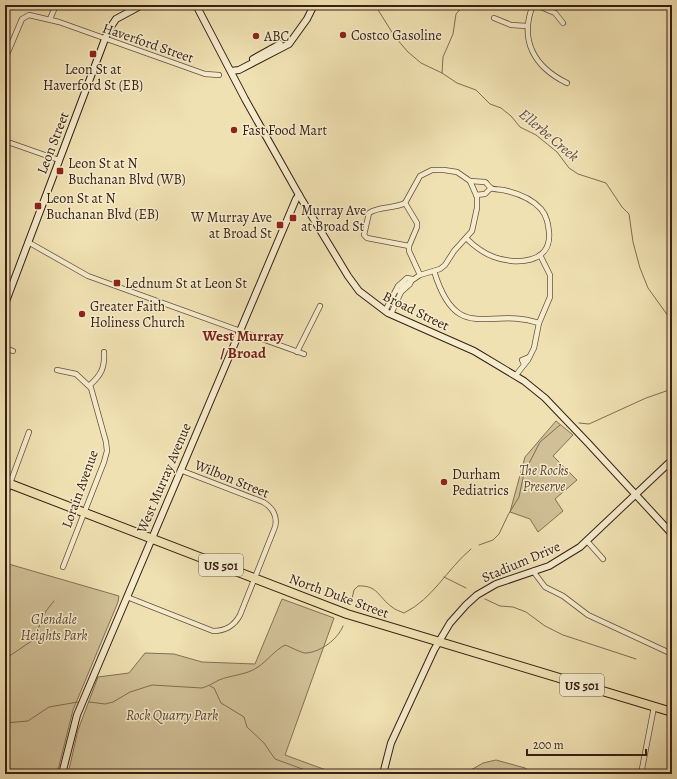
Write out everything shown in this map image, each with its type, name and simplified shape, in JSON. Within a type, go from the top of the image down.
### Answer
[{"type":"highway","name":"North Duke Street","points":[[8,482],[347,614],[672,712]]},
{"type":"street","points":[[50,20],[56,5]]},
{"type":"street","name":"Leon Street","points":[[5,304],[111,26],[116,19],[142,5]]},
{"type":"street","name":"Broad Street","points":[[196,5],[244,99],[352,283],[367,298],[388,313],[474,351],[516,375],[535,390],[578,433],[672,534]]},
{"type":"street","points":[[231,71],[294,37],[307,19],[314,5]]},
{"type":"street","points":[[533,5],[527,26],[530,46],[537,61],[551,75],[567,83]]},
{"type":"street","points":[[536,5],[555,13],[563,22]]},
{"type":"street","name":"Haverford Street","points":[[5,59],[21,22],[25,16],[29,15],[50,20],[205,74],[219,75]]},
{"type":"street","points":[[494,18],[511,25],[527,26]]},
{"type":"street","points":[[5,141],[59,160]]},
{"type":"street","points":[[388,313],[402,284],[407,278],[412,279],[446,265],[454,250],[472,231],[476,218],[476,194],[470,181],[453,171],[427,171],[416,182],[405,203],[392,208],[374,210],[369,213],[364,235],[367,238],[409,246]]},
{"type":"street","points":[[466,238],[482,252],[498,259],[522,261],[532,260],[540,255],[546,248],[549,238],[547,219],[542,210],[519,195],[491,188],[485,182],[470,181]]},
{"type":"street","points":[[476,194],[485,194],[491,188]]},
{"type":"street","name":"West Murray Avenue","points":[[62,774],[77,715],[239,331],[296,199],[300,195]]},
{"type":"street","points":[[405,203],[414,218],[417,227],[409,246],[409,254],[420,275]]},
{"type":"street","points":[[28,242],[88,276],[304,354]]},
{"type":"street","points":[[516,375],[535,345],[538,323],[549,301],[552,288],[550,275],[540,255]]},
{"type":"street","points":[[434,271],[447,302],[464,315],[482,320],[521,318],[538,323]]},
{"type":"street","points":[[399,291],[410,284],[412,279]]},
{"type":"street","points":[[297,352],[320,306]]},
{"type":"street","points":[[5,348],[13,351]]},
{"type":"street","points":[[57,370],[71,372],[90,385],[99,377],[103,369],[104,352]]},
{"type":"street","name":"Lorain Avenue","points":[[64,567],[107,451],[98,406],[90,385]]},
{"type":"street","points":[[5,497],[8,482],[29,432]]},
{"type":"street","name":"Stadium Drive","points":[[383,774],[394,736],[438,642],[458,613],[477,595],[496,584],[562,559],[587,541],[672,460]]},
{"type":"street","name":"Wilbon Street","points":[[127,597],[206,629],[222,630],[231,626],[237,621],[255,578],[275,528],[276,520],[272,510],[263,502],[180,470]]},
{"type":"street","points":[[587,541],[602,559]]},
{"type":"street","points":[[533,571],[545,587],[563,596],[588,615],[672,654]]},
{"type":"street","points":[[641,774],[654,707]]},
{"type":"green space","name":"The Rocks Preserve","points":[[556,421],[573,435],[553,456],[577,480],[555,499],[563,511],[538,532],[530,519],[510,512],[525,457]]},
{"type":"green space","name":"Glendale Heights Park","points":[[5,563],[119,596],[118,602],[73,710],[57,774],[14,774],[5,768]]},
{"type":"green space","name":"Rock Quarry Park","points":[[282,599],[334,618],[285,755],[337,774],[68,774],[78,730],[98,677],[129,673],[145,653],[174,654],[202,662],[255,664]]},
{"type":"green space","points":[[496,760],[525,768],[535,774],[464,774],[483,763]]},
{"type":"waterway","name":"Ellerbe Creek","points":[[375,5],[395,37],[408,52],[421,63],[442,73],[457,83],[476,90],[490,104],[501,108],[511,116],[520,127],[536,135],[557,152],[569,168],[578,174],[606,183],[622,207],[629,214],[633,242],[640,268],[648,288],[671,320],[672,333]]},
{"type":"waterway","points":[[442,73],[443,57],[453,34],[456,14],[464,5]]},
{"type":"waterway","name":"Ellerbe Creek","points":[[579,423],[589,424],[646,398],[672,389]]},
{"type":"waterway","name":"Ellerbe Creek","points":[[479,545],[493,540],[499,534],[519,497],[524,473],[540,442],[560,425]]},
{"type":"waterway","name":"Ellerbe Creek","points":[[351,603],[354,590],[358,586],[365,586],[370,587],[377,592],[393,608],[404,613],[432,592],[462,557],[471,549]]},
{"type":"waterway","points":[[444,577],[466,588]]},
{"type":"waterway","points":[[485,599],[500,606],[513,607],[526,612],[545,626],[563,635],[636,659]]},
{"type":"waterway","points":[[5,659],[33,640],[46,611],[54,601]]},
{"type":"waterway","name":"Ellerbe Creek","points":[[89,702],[105,704],[113,702],[130,692],[152,685],[202,688],[224,678],[254,670],[285,645],[304,653],[317,650],[333,640],[341,631],[343,626]]},
{"type":"waterway","points":[[210,686],[214,688],[221,703],[244,717],[247,727],[264,743],[275,759],[316,774]]},
{"type":"waterway","name":"Ellerbe Creek","points":[[5,723],[28,721],[49,707],[78,702]]},
{"type":"place","name":"Costco Gasoline","points":[[343,35]]},
{"type":"place","name":"ABC","points":[[256,36]]},
{"type":"place","name":"Leon St at Haverford St (EB)","points":[[93,54]]},
{"type":"place","name":"Fast Food Mart","points":[[234,130]]},
{"type":"place","name":"Leon St at N Buchanan Blvd (WB)","points":[[60,171]]},
{"type":"place","name":"Leon St at N Buchanan Blvd (EB)","points":[[38,206]]},
{"type":"place","name":"Murray Ave at Broad St","points":[[293,218]]},
{"type":"place","name":"W Murray Ave at Broad St","points":[[280,225]]},
{"type":"place","name":"Lednum St at Leon St","points":[[117,283]]},
{"type":"place","name":"Greater Faith Holiness Church","points":[[82,314]]},
{"type":"place","name":"Durham Pediatrics","points":[[444,482]]},
{"type":"district","name":"West Murray / Broad","points":[[243,344]]}]
